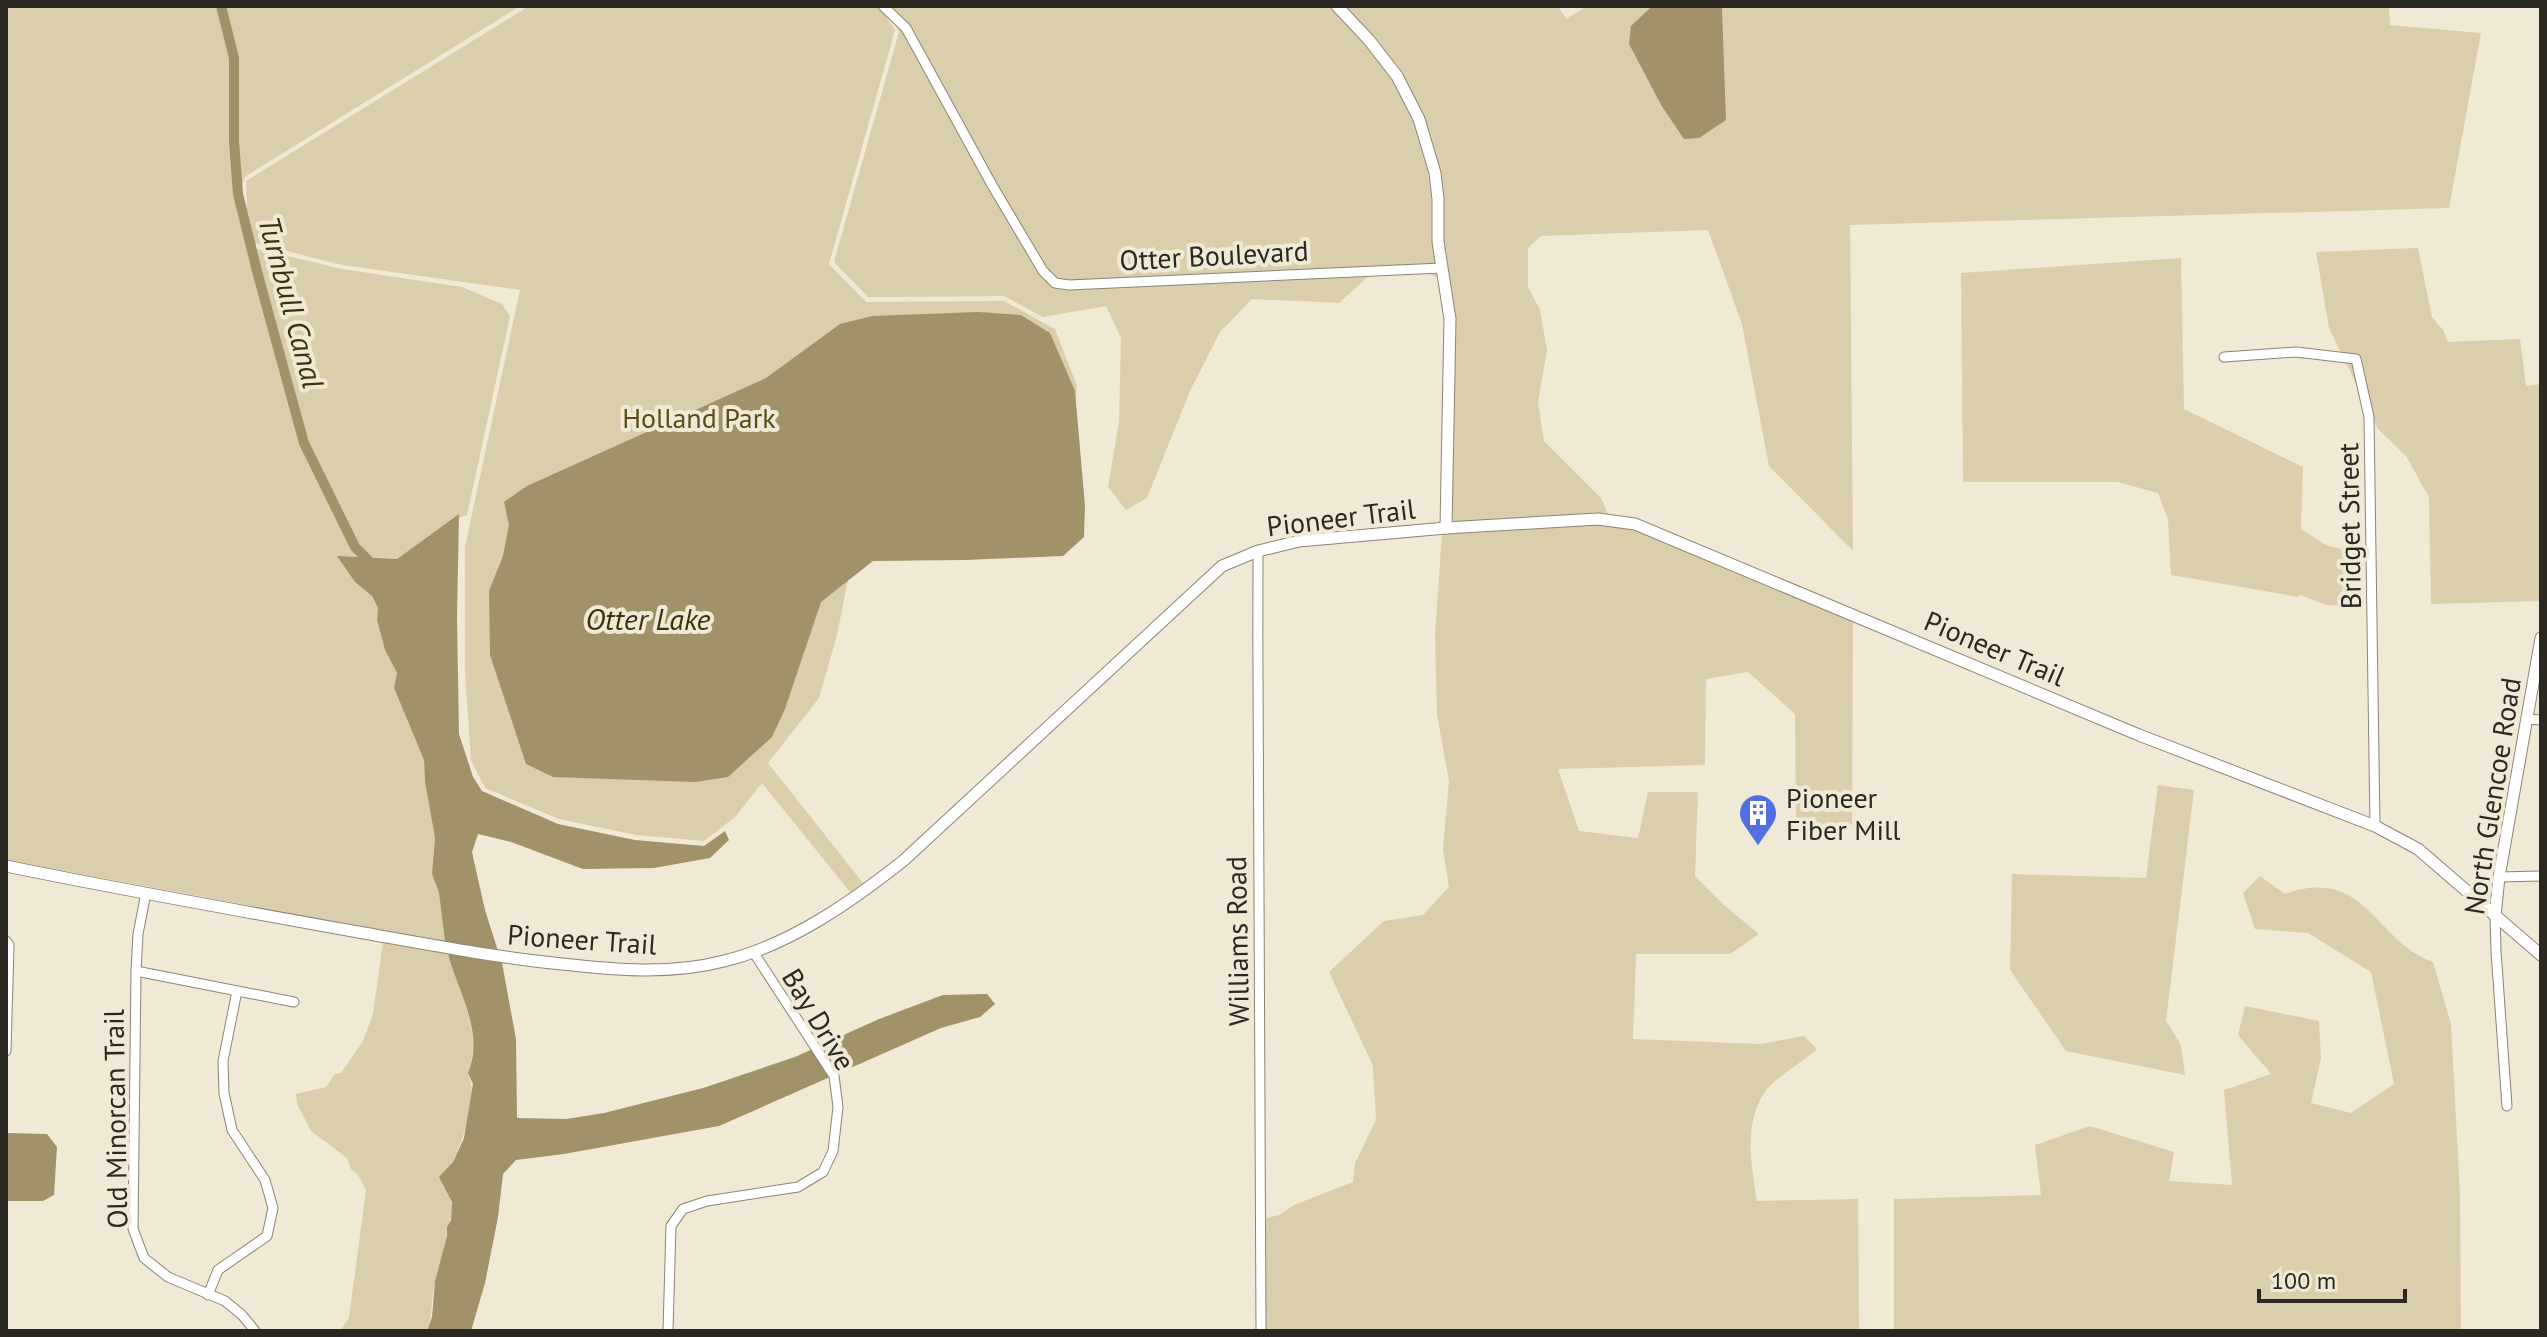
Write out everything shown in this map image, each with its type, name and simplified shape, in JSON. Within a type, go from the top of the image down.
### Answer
[{"type":"street","name":"Otter Boulevard","points":[[883,6],[906,28],[992,185],[1043,271],[1055,283],[1069,285],[1442,268]]},
{"type":"street","points":[[1337,6],[1383,56],[1403,87],[1419,119],[1435,173],[1438,242],[1450,319],[1446,528]]},
{"type":"street","name":"Bridget Street","points":[[2224,357],[2296,352],[2356,359],[2369,417],[2375,826]]},
{"type":"street","name":"Pioneer Trail","points":[[6,866],[503,958],[639,971],[721,962],[754,953],[874,884],[903,861],[1222,566],[1258,551],[1299,541],[1598,519],[1635,524],[2139,735],[2375,826],[2418,849],[2541,955]]},
{"type":"street","name":"Williams Road","points":[[1258,551],[1261,1331]]},
{"type":"street","name":"North Glencoe Road","points":[[2507,1106],[2495,916],[2499,877],[2541,638]]},
{"type":"street","points":[[2527,719],[2541,720]]},
{"type":"street","points":[[2499,877],[2541,876]]},
{"type":"street","name":"Old Minorcan Trail","points":[[146,893],[138,934],[136,971],[133,1229],[144,1258],[168,1277],[225,1301],[255,1331]]},
{"type":"street","points":[[6,941],[9,945],[6,1051]]},
{"type":"street","name":"Bay Drive","points":[[668,1331],[671,1226],[683,1209],[707,1201],[798,1187],[823,1172],[833,1151],[838,1107],[834,1076],[754,953]]},
{"type":"street","points":[[136,971],[294,1002]]},
{"type":"street","points":[[208,1295],[218,1270],[267,1236],[273,1208],[265,1180],[232,1130],[224,1093],[223,1061],[237,991]]},
{"type":"green space","points":[[6,6],[520,6],[246,176],[242,190],[245,219],[254,248],[342,269],[462,287],[502,304],[510,316],[467,515],[459,518],[458,515],[397,559],[338,557],[355,582],[372,596],[378,608],[377,620],[385,650],[397,673],[394,688],[424,760],[435,838],[432,874],[439,893],[445,942],[6,860]]},
{"type":"green space","name":"Holland Park","points":[[529,6],[879,6],[895,30],[829,264],[866,302],[1004,301],[1055,329],[1077,386],[1064,537],[855,544],[837,635],[819,698],[768,763],[863,883],[850,892],[762,783],[735,817],[704,841],[636,835],[559,819],[485,788],[471,760],[465,673],[465,547],[520,290],[342,265],[255,243],[247,208],[246,181]]},
{"type":"green space","points":[[884,6],[1331,6],[1387,71],[1407,104],[1428,176],[1439,278],[1422,271],[1371,274],[1339,303],[1252,299],[1220,332],[1190,391],[1147,498],[1126,510],[1108,487],[1119,421],[1121,338],[1106,306],[1043,317],[1004,296],[868,297],[834,262],[899,32]]},
{"type":"green space","points":[[1344,6],[1558,6],[1566,19],[1587,6],[1652,6],[1644,13],[1629,44],[1661,105],[1726,120],[1722,6],[2389,6],[2390,25],[2481,33],[2449,208],[1850,225],[1853,551],[1769,466],[1742,324],[1708,230],[1541,236],[1528,248],[1528,287],[1540,310],[1547,350],[1538,402],[1544,441],[1601,498],[1608,514],[1451,522],[1440,172],[1426,125],[1406,81],[1382,47]]},
{"type":"green space","points":[[2418,248],[2432,317],[2448,342],[2520,339],[2526,386],[2541,384],[2541,601],[2431,604],[2429,497],[2406,456],[2378,429],[2329,328],[2316,252]]},
{"type":"green space","points":[[2181,258],[2184,409],[2303,467],[2301,529],[2326,545],[2346,550],[2353,607],[2327,605],[2300,595],[2171,575],[2168,520],[2158,493],[2118,482],[1963,482],[1961,273]]},
{"type":"green space","points":[[1598,525],[1634,529],[1853,620],[1852,825],[1796,823],[1795,714],[1748,672],[1706,679],[1705,765],[1558,769],[1579,831],[1638,838],[1648,792],[1698,792],[1695,876],[1759,934],[1730,954],[1636,954],[1633,1039],[1761,1044],[1804,1036],[1817,1049],[1772,1084],[1759,1101],[1754,1114],[1751,1143],[1757,1201],[1858,1199],[1859,1331],[1259,1331],[1260,1220],[1279,1215],[1294,1205],[1353,1182],[1355,1163],[1376,1120],[1373,1066],[1329,972],[1384,921],[1423,915],[1449,887],[1443,849],[1449,781],[1437,715],[1435,634],[1442,534]]},
{"type":"green space","points":[[2158,785],[2194,790],[2166,1021],[2181,1045],[2185,1075],[2066,1051],[2010,970],[2012,874],[2146,878]]},
{"type":"green space","points":[[2260,876],[2285,894],[2312,888],[2334,890],[2352,897],[2413,952],[2433,962],[2451,1024],[2460,1195],[2461,1331],[1894,1331],[1894,1199],[2041,1195],[2035,1145],[2090,1126],[2174,1152],[2169,1181],[2232,1185],[2224,1090],[2271,1074],[2238,1035],[2245,1006],[2319,1021],[2321,1058],[2311,1103],[2351,1113],[2394,1084],[2371,972],[2308,933],[2255,929],[2243,893]]},
{"type":"green space","points":[[383,942],[448,954],[468,1013],[473,1043],[468,1073],[471,1086],[469,1114],[442,1185],[451,1199],[452,1209],[427,1331],[340,1331],[349,1318],[366,1190],[347,1158],[311,1131],[297,1104],[296,1094],[326,1087],[335,1074],[341,1073],[363,1041],[373,1014]]},
{"type":"water","points":[[1652,6],[1722,6],[1726,120],[1699,138],[1684,139],[1661,105],[1629,44],[1631,26]]},
{"type":"water","name":"Otter Lake","points":[[978,312],[1021,315],[1050,333],[1075,391],[1085,506],[1084,537],[1063,556],[873,561],[821,602],[785,709],[772,737],[728,777],[695,782],[553,777],[526,764],[490,655],[489,591],[503,556],[509,525],[504,502],[527,486],[766,378],[840,324],[872,316]]},
{"type":"water","points":[[459,514],[459,734],[473,777],[482,791],[558,824],[635,840],[704,846],[725,831],[729,840],[710,858],[654,868],[583,869],[511,842],[478,834],[472,852],[498,951],[445,942],[439,893],[432,874],[435,838],[424,760],[394,688],[397,673],[385,650],[377,620],[378,608],[372,596],[355,582],[337,556],[397,559]]},
{"type":"water","points":[[448,954],[502,963],[516,1039],[517,1118],[566,1119],[604,1113],[703,1088],[795,1057],[879,1019],[943,995],[987,994],[995,1004],[980,1017],[941,1028],[719,1126],[516,1160],[503,1174],[485,1283],[471,1331],[427,1331],[432,1317],[435,1281],[451,1220],[452,1202],[439,1177],[453,1162],[464,1138],[473,1084],[468,1073],[472,1058],[472,1028]]},
{"type":"water","points":[[6,1133],[47,1134],[57,1147],[54,1195],[43,1201],[6,1201]]},
{"type":"waterway","name":"Turnbull Canal","points":[[221,6],[234,58],[234,141],[238,194],[258,275],[304,443],[355,547],[374,566]]},
{"type":"place","name":"Pioneer Fiber Mill","points":[[1758,847]]}]
